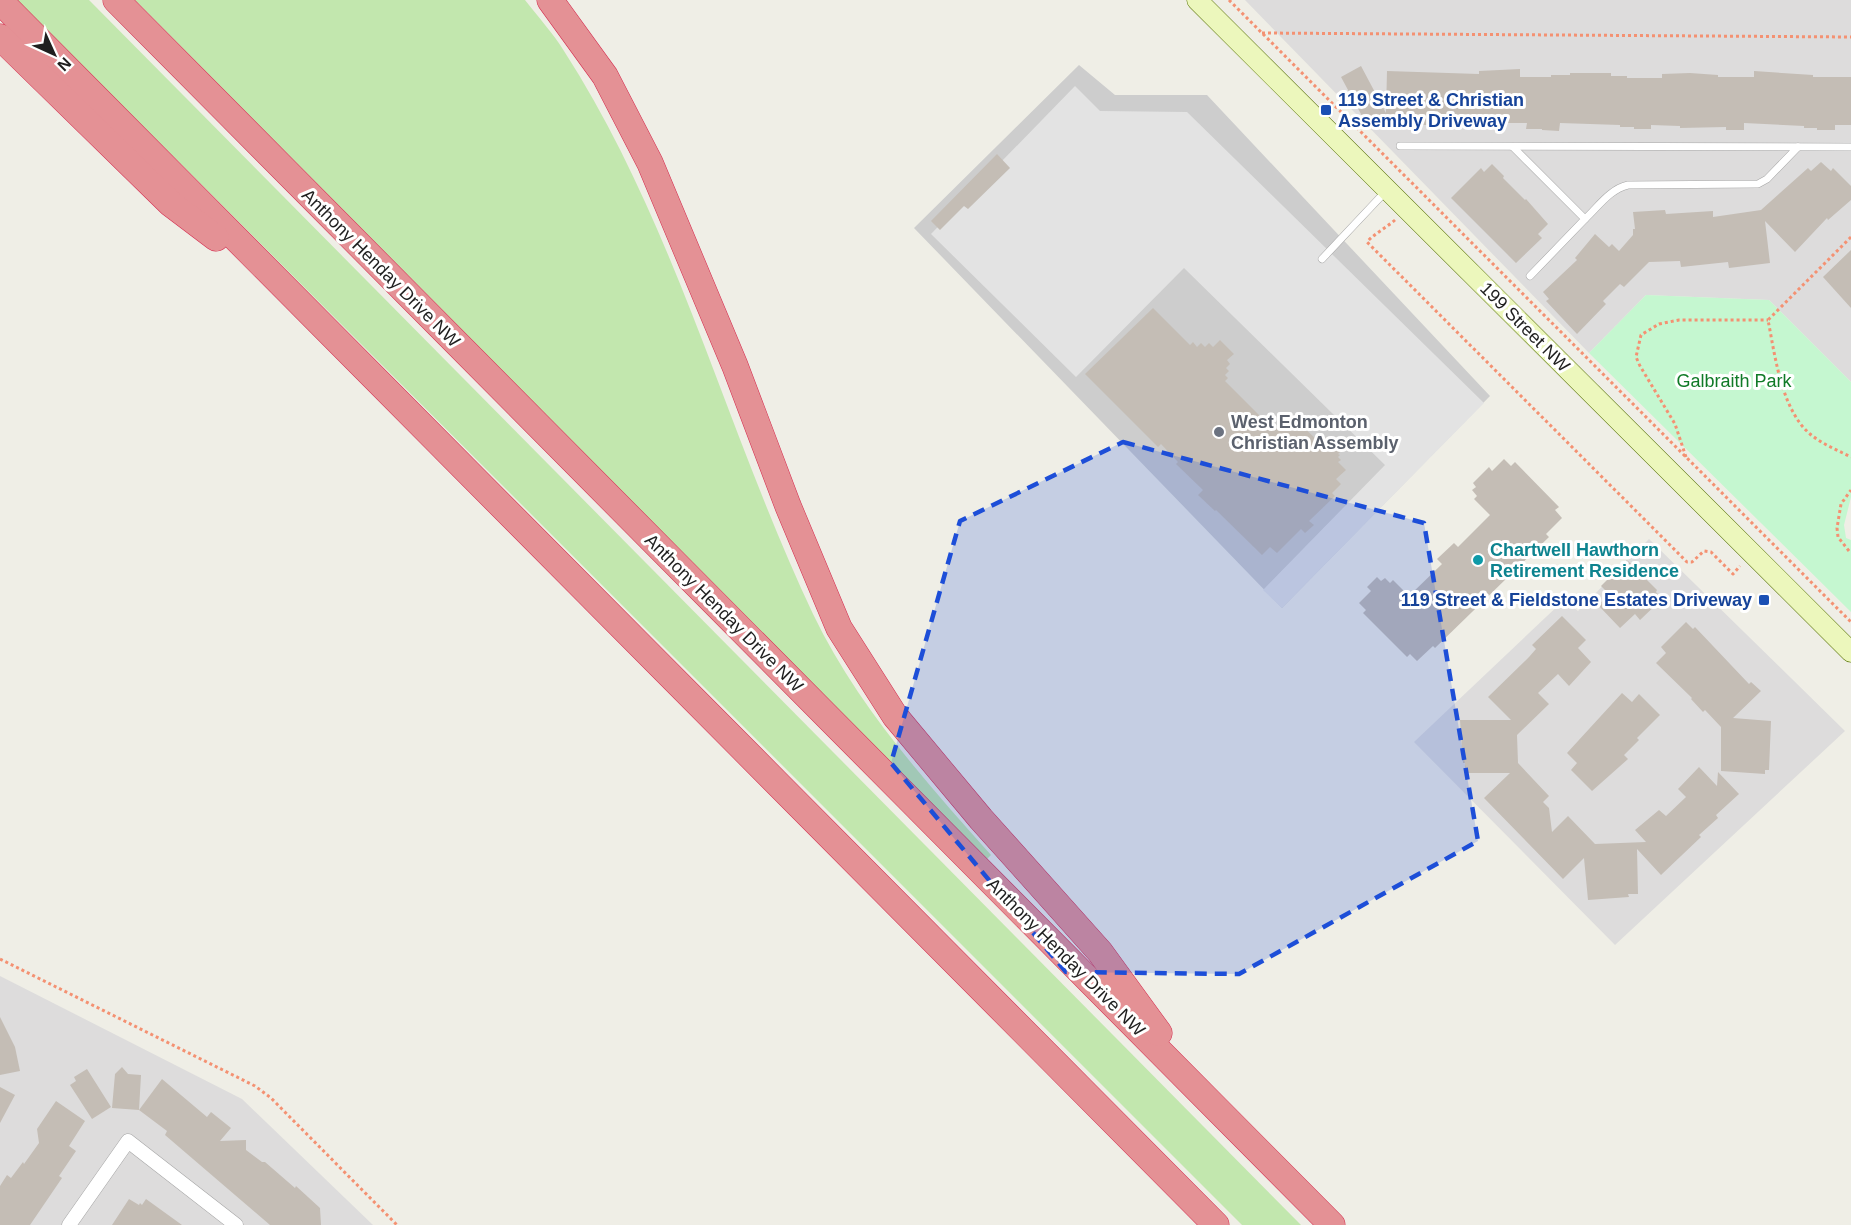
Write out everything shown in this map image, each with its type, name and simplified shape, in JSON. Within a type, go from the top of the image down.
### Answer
[{"type":"highway","name":"Anthony Henday Drive NW","points":[[116,0],[1332,1225]]},
{"type":"highway","points":[[550,0],[604,76],[650,163],[735,366],[788,506],[845,637],[896,716],[981,819],[1100,952],[1209,1101]]},
{"type":"highway","points":[[0,1],[1216,1225]]},
{"type":"highway","points":[[0,37],[171,204],[286,290]]},
{"type":"main road","name":"199 Street NW","points":[[1198,1],[1851,652]]},
{"type":"street","points":[[69,1225],[128,1142],[236,1225]]},
{"type":"lane","points":[[1400,146],[1850,148]]},
{"type":"lane","points":[[1513,147],[1586,219]]},
{"type":"lane","points":[[1530,276],[1619,187],[1628,185],[1758,184],[1767,179],[1798,147]]},
{"type":"lane","points":[[1322,259],[1388,190]]},
{"type":"path","points":[[1229,0],[1851,622]]},
{"type":"path","points":[[1262,33],[1851,37]]},
{"type":"path","points":[[1406,209],[1367,242],[1687,562],[1692,562],[1702,551],[1711,552]]},
{"type":"path","points":[[1686,458],[1674,424],[1636,357],[1641,335],[1659,324],[1678,320],[1768,320],[1851,237]]},
{"type":"path","points":[[1768,320],[1783,387],[1800,422],[1808,433],[1851,457]]},
{"type":"path","points":[[1849,551],[1838,537],[1837,528],[1841,504],[1851,490]]},
{"type":"path","points":[[0,959],[255,1086],[270,1098],[397,1225]]},
{"type":"highlighted area","points":[[1123,442],[1424,523],[1478,841],[1239,974],[1066,972],[891,763],[960,521]]},
{"type":"shaded area","points":[[1245,0],[1851,0],[1851,382],[1769,300],[1646,295],[1589,353]]},
{"type":"shaded area","points":[[1079,65],[1115,95],[1207,95],[1490,396],[1282,608],[914,228]]},
{"type":"shaded area","points":[[1075,86],[1100,111],[1187,112],[1484,403],[1282,608],[1263,590],[1385,465],[1184,268],[1076,377],[931,234]]},
{"type":"shaded area","points":[[1649,539],[1845,731],[1615,945],[1414,742],[1564,600],[1578,611]]},
{"type":"shaded area","points":[[0,976],[242,1099],[373,1225],[0,1225]]},
{"type":"green space","points":[[17,0],[89,0],[1301,1225],[1242,1225]]},
{"type":"green space","points":[[135,0],[525,0],[564,51],[603,118],[638,186],[698,328],[782,544],[830,647],[893,740],[991,855],[987,859]]},
{"type":"green space","name":"Galbraith Park","points":[[1646,295],[1769,300],[1851,382],[1851,497],[1844,525],[1846,538],[1851,540],[1851,612],[1589,353]]},
{"type":"building","points":[[1361,66],[1386,113],[1387,71],[1479,74],[1479,71],[1520,69],[1520,77],[1551,77],[1551,75],[1570,75],[1570,73],[1611,73],[1611,76],[1627,76],[1627,78],[1662,78],[1662,74],[1690,73],[1718,75],[1718,77],[1754,77],[1754,71],[1813,75],[1813,77],[1851,77],[1851,125],[1835,125],[1835,130],[1817,130],[1817,128],[1804,128],[1804,126],[1744,123],[1744,130],[1726,130],[1726,127],[1680,128],[1680,126],[1651,125],[1651,129],[1634,129],[1634,127],[1620,127],[1620,125],[1560,123],[1559,131],[1526,129],[1527,123],[1499,123],[1499,121],[1469,121],[1469,127],[1391,125],[1391,114],[1368,127],[1341,77]]},
{"type":"building","points":[[997,154],[1010,168],[968,209],[964,206],[940,230],[931,221]]},
{"type":"building","points":[[1821,162],[1831,171],[1833,168],[1851,186],[1851,200],[1828,220],[1827,218],[1795,252],[1765,221],[1770,263],[1729,268],[1728,262],[1681,267],[1680,261],[1649,262],[1624,287],[1620,284],[1603,301],[1606,304],[1577,334],[1546,301],[1549,299],[1543,292],[1577,260],[1575,258],[1595,234],[1609,247],[1612,244],[1619,251],[1633,235],[1633,229],[1635,229],[1633,212],[1665,210],[1666,214],[1713,211],[1713,217],[1761,210],[1808,168],[1811,171]]},
{"type":"building","points":[[1492,164],[1548,224],[1538,234],[1542,238],[1516,263],[1451,198],[1481,168],[1484,172]]},
{"type":"building","points":[[1851,250],[1851,308],[1823,277]]},
{"type":"building","name":"West Edmonton Christian Assembly","points":[[1153,308],[1190,345],[1193,342],[1197,347],[1201,343],[1205,347],[1209,343],[1213,347],[1220,340],[1234,354],[1227,360],[1230,364],[1226,368],[1229,371],[1225,375],[1228,378],[1225,381],[1273,429],[1275,427],[1278,430],[1281,427],[1285,431],[1288,427],[1291,430],[1295,426],[1298,430],[1302,426],[1316,439],[1327,437],[1341,451],[1338,457],[1341,460],[1338,462],[1346,470],[1336,479],[1341,484],[1332,493],[1335,496],[1309,521],[1314,525],[1305,533],[1301,529],[1277,553],[1270,547],[1262,555],[1198,495],[1203,490],[1176,464],[1178,462],[1161,444],[1158,447],[1085,374]]},
{"type":"building","name":"Chartwell Hawthorn Retirement Residence","points":[[1504,459],[1511,466],[1515,462],[1559,507],[1555,510],[1562,518],[1546,534],[1549,537],[1435,648],[1433,646],[1417,661],[1410,654],[1407,657],[1363,613],[1366,610],[1359,603],[1371,591],[1367,587],[1377,577],[1381,581],[1385,578],[1390,583],[1393,580],[1409,596],[1442,564],[1437,559],[1454,543],[1458,547],[1490,515],[1474,499],[1477,496],[1472,490],[1476,487],[1473,483],[1489,467],[1492,471]]},
{"type":"building","points":[[1627,560],[1657,590],[1656,592],[1662,599],[1640,620],[1635,614],[1620,628],[1598,605],[1609,594],[1601,586]]},
{"type":"building","points":[[1562,616],[1586,640],[1578,648],[1591,662],[1569,686],[1558,674],[1538,693],[1549,704],[1517,735],[1518,763],[1549,796],[1543,802],[1549,808],[1552,832],[1568,816],[1595,844],[1646,842],[1635,830],[1659,810],[1666,816],[1686,797],[1678,789],[1699,767],[1717,786],[1718,772],[1739,794],[1716,815],[1718,818],[1699,835],[1701,837],[1661,875],[1637,849],[1638,894],[1628,894],[1629,897],[1588,900],[1584,858],[1563,879],[1484,798],[1510,773],[1465,773],[1460,720],[1511,720],[1488,697],[1529,657],[1536,649],[1532,645]]},
{"type":"building","points":[[1686,622],[1693,629],[1695,627],[1749,684],[1751,682],[1761,691],[1733,718],[1771,721],[1769,770],[1765,770],[1765,774],[1721,771],[1721,727],[1705,710],[1703,712],[1656,663],[1666,653],[1661,647]]},
{"type":"building","points":[[1622,693],[1632,702],[1639,694],[1660,715],[1624,755],[1628,759],[1592,791],[1571,770],[1577,763],[1567,753]]},
{"type":"building","points":[[0,1017],[15,1047],[20,1071],[0,1075]]},
{"type":"building","points":[[122,1067],[128,1074],[141,1075],[139,1110],[112,1108],[115,1074]]},
{"type":"building","points":[[87,1069],[111,1107],[92,1119],[70,1085],[76,1081],[74,1077]]},
{"type":"building","points":[[162,1079],[207,1117],[211,1112],[231,1128],[220,1141],[246,1140],[246,1150],[265,1162],[295,1188],[296,1186],[320,1208],[321,1225],[270,1225],[165,1135],[167,1131],[139,1110]]},
{"type":"building","points":[[0,1087],[15,1095],[0,1123]]},
{"type":"building","points":[[56,1101],[85,1121],[69,1146],[76,1151],[59,1176],[62,1178],[30,1225],[0,1225],[0,1186],[7,1175],[11,1178],[23,1162],[24,1164],[39,1143],[37,1129]]},
{"type":"building","points":[[129,1199],[142,1205],[146,1199],[182,1225],[112,1225]]},
{"type":"place","name":"119 Street & Christian Assembly Driveway","points":[[1326,110]]},
{"type":"place","name":"West Edmonton Christian Assembly","points":[[1219,432]]},
{"type":"place","name":"Chartwell Hawthorn Retirement Residence","points":[[1478,560]]},
{"type":"place","name":"119 Street & Fieldstone Estates Driveway","points":[[1764,600]]}]
